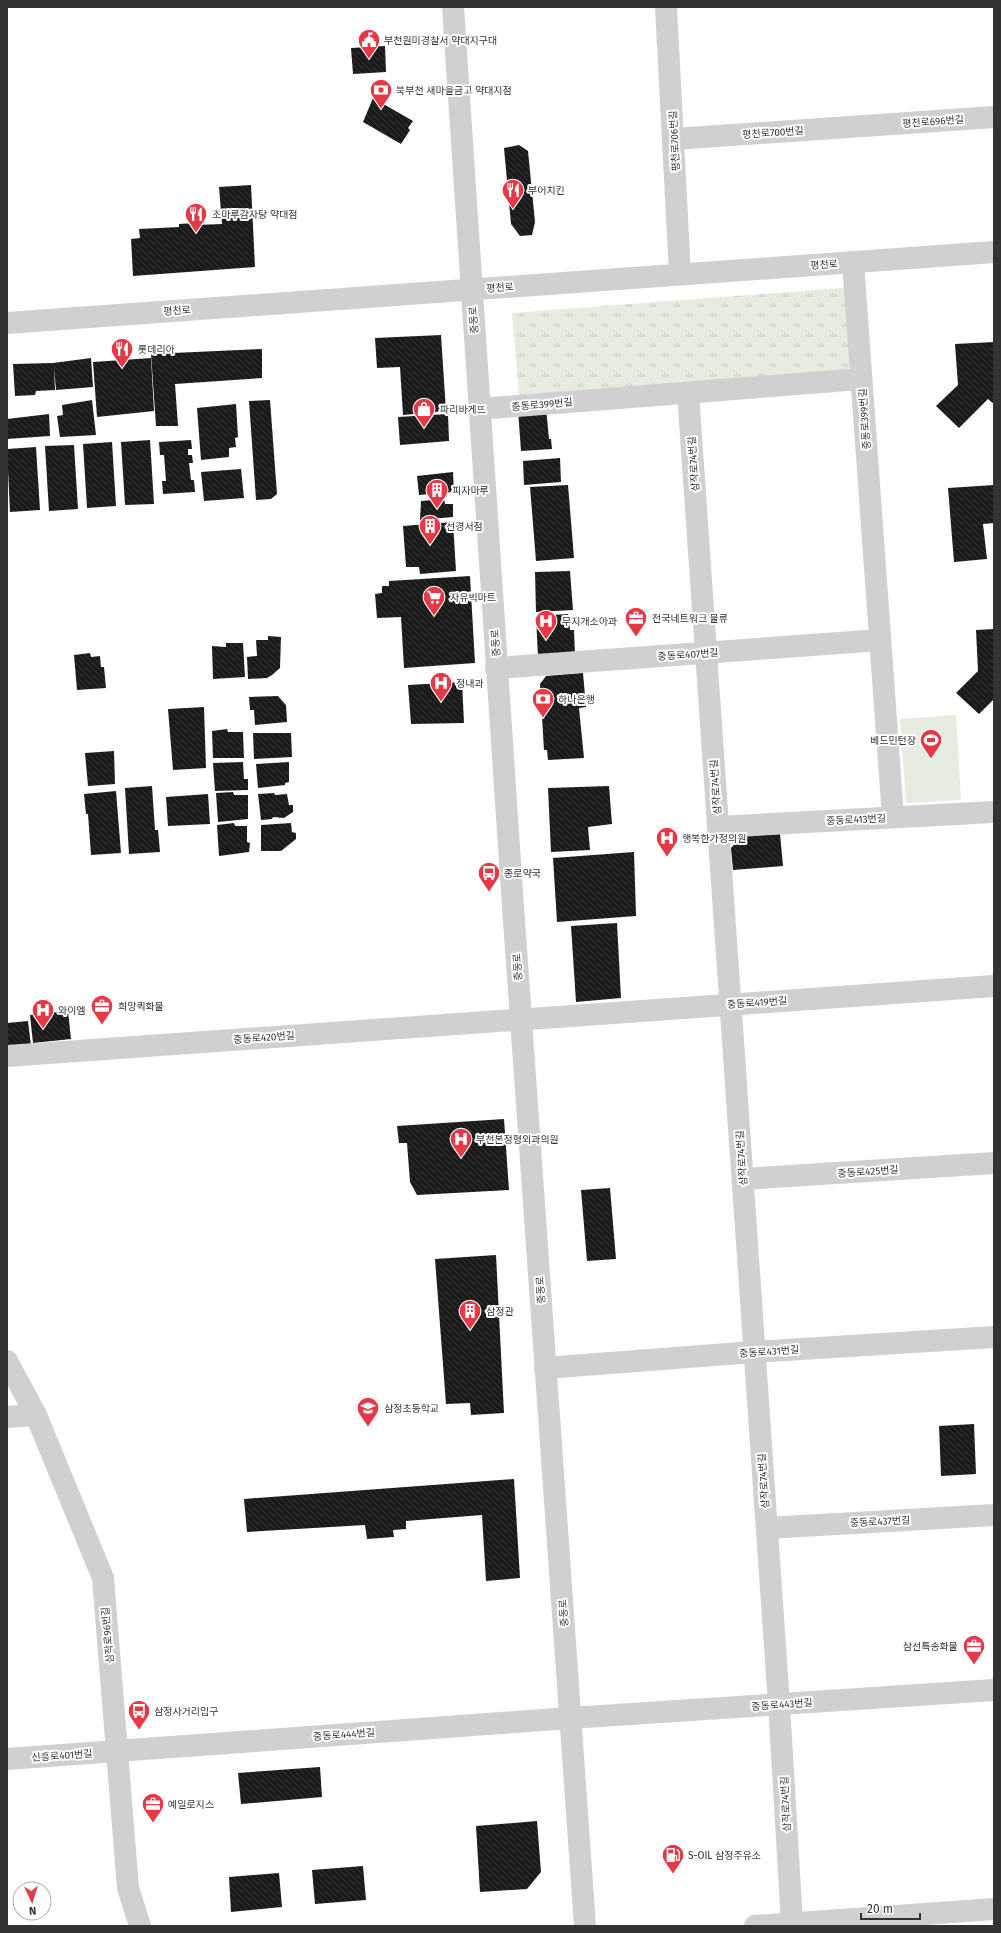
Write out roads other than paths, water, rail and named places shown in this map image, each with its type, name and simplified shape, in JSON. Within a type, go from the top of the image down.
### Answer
[{"type":"street","name":"중동로","points":[[453,7],[520,1018],[585,1926]]},
{"type":"street","name":"평천로706번길","points":[[666,7],[680,274]]},
{"type":"street","name":"평천로696번길","points":[[873,125],[994,117]]},
{"type":"street","name":"평천로700번길","points":[[674,139],[873,125]]},
{"type":"street","name":"평천로","points":[[7,323],[994,252]]},
{"type":"street","points":[[853,262],[861,379]]},
{"type":"street","name":"중동로399번길","points":[[479,409],[861,379],[893,817]]},
{"type":"street","name":"삼작로74번길","points":[[688,392],[779,1704],[792,1923]]},
{"type":"street","name":"중동로407번길","points":[[496,668],[880,640]]},
{"type":"street","name":"중동로413번길","points":[[718,827],[994,812]]},
{"type":"street","name":"중동로419번길","points":[[520,1018],[994,986]]},
{"type":"street","name":"중동로420번길","points":[[7,1056],[520,1018]]},
{"type":"street","name":"중동로425번길","points":[[742,1180],[994,1163]]},
{"type":"street","name":"중동로431번길","points":[[545,1368],[754,1352],[994,1337]]},
{"type":"street","name":"삼작로96번길","points":[[7,1361],[36,1415],[103,1578],[128,1888],[140,1926]]},
{"type":"street","points":[[7,1417],[36,1415]]},
{"type":"street","name":"중동로437번길","points":[[767,1528],[994,1515]]},
{"type":"street","name":"중동로443번길","points":[[570,1718],[994,1690]]},
{"type":"street","name":"중동로444번길","points":[[117,1751],[570,1718]]},
{"type":"street","name":"신흥로401번길","points":[[7,1759],[117,1751]]},
{"type":"street","points":[[755,1926],[994,1909]]},
{"type":"place","name":"부천원미경찰서 약대지구대","points":[[369,60]]},
{"type":"place","name":"북부천 새마을금고 약대지점","points":[[381,110]]},
{"type":"place","name":"부어치킨","points":[[513,210]]},
{"type":"place","name":"조마루감자탕 약대점","points":[[196,234]]},
{"type":"place","name":"롯데리아","points":[[122,368]]},
{"type":"place","name":"파리바게뜨","points":[[424,428]]},
{"type":"place","name":"피자마루","points":[[437,510]]},
{"type":"place","name":"선경서점","points":[[430,546]]},
{"type":"place","name":"자유빅마트","points":[[434,616]]},
{"type":"place","name":"전국네트워크 물류","points":[[636,638]]},
{"type":"place","name":"무지개소아과","points":[[546,640]]},
{"type":"place","name":"정내과","points":[[441,702]]},
{"type":"place","name":"하나은행","points":[[543,718]]},
{"type":"place","name":"베드민턴장","points":[[931,760]]},
{"type":"place","name":"행복한가정의원","points":[[667,858]]},
{"type":"place","name":"종로약국","points":[[489,892]]},
{"type":"place","name":"희망퀵화물","points":[[102,1026]]},
{"type":"place","name":"와이엠","points":[[43,1030]]},
{"type":"place","name":"부천본정형외과의원","points":[[461,1158]]},
{"type":"place","name":"삼정관","points":[[470,1330]]},
{"type":"place","name":"삼정초등학교","points":[[368,1428]]},
{"type":"place","name":"삼선특송화물","points":[[974,1666]]},
{"type":"place","name":"삼정사거리입구","points":[[139,1730]]},
{"type":"place","name":"예일로지스","points":[[153,1824]]},
{"type":"place","name":"S-OIL 삼정주유소","points":[[673,1874]]}]
